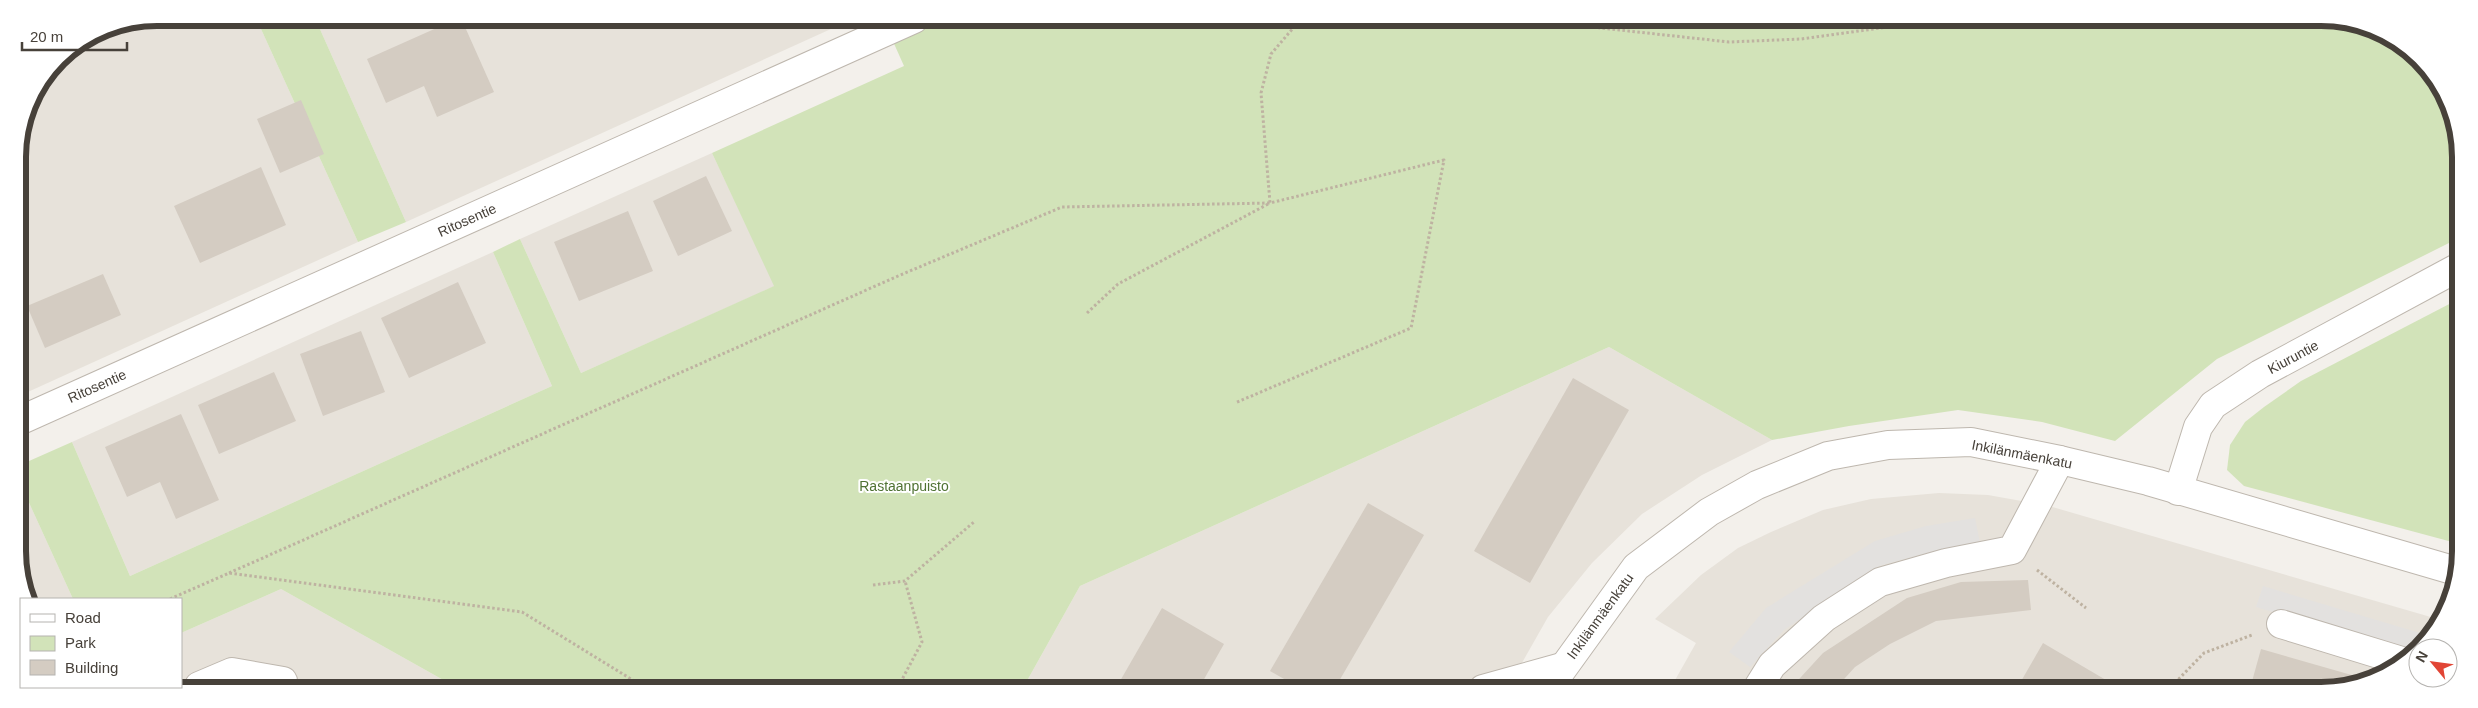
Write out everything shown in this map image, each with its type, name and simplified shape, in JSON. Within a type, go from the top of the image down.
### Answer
[{"type":"street","name":"Ritosentie","points":[[26,418],[897,27]]},
{"type":"street","name":"Kiuruntie","points":[[2178,491],[2198,427],[2213,405],[2260,374],[2452,271]]},
{"type":"street","name":"Inkilänmäenkatu","points":[[1555,678],[1636,567],[1708,512],[1757,485],[1828,456],[1888,445],[1971,442],[2060,460],[2178,491],[2451,569]]},
{"type":"street","points":[[1762,681],[1772,665],[1824,618],[1880,582],[1946,564],[2012,550],[2060,460]]},
{"type":"street","points":[[2280,624],[2394,659]]},
{"type":"street","points":[[208,682],[232,672],[283,680]]},
{"type":"street","points":[[1531,681],[1555,678]]},
{"type":"path","points":[[1270,203],[1261,93],[1271,54],[1294,26]]},
{"type":"path","points":[[1586,26],[1729,42],[1801,39],[1893,26]]},
{"type":"path","points":[[172,598],[889,280],[1062,207],[1270,203],[1444,160],[1411,328],[1235,404]]},
{"type":"path","points":[[1087,313],[1118,284],[1270,203]]},
{"type":"path","points":[[873,585],[905,581],[974,522]]},
{"type":"path","points":[[2012,550],[2086,608]]},
{"type":"path","points":[[229,573],[522,612],[636,682]]},
{"type":"path","points":[[901,682],[922,642],[905,581]]},
{"type":"path","points":[[2177,681],[2204,653],[2280,624]]},
{"type":"shaded area","points":[[149,27],[260,27],[358,242],[26,393],[27,140],[36,107],[48,85],[59,71],[78,53],[107,36],[132,29]]},
{"type":"shaded area","points":[[319,27],[836,27],[406,222]]},
{"type":"shaded area","points":[[712,153],[775,286],[581,373],[520,239]]},
{"type":"shaded area","points":[[493,252],[552,386],[130,576],[72,442]]},
{"type":"shaded area","points":[[1609,347],[1772,440],[1702,475],[1642,514],[1592,563],[1548,617],[1511,681],[1027,682],[1080,586]]},
{"type":"shaded area","points":[[1939,493],[1988,495],[2049,506],[2433,618],[2418,638],[2408,638],[2408,648],[2393,660],[2363,675],[2329,681],[1674,681],[1696,643],[1655,619],[1701,575],[1738,548],[1823,510],[1871,499]]},
{"type":"shaded area","points":[[26,496],[73,598],[35,598],[29,576],[26,551]]},
{"type":"shaded area","points":[[1975,518],[1980,543],[1923,554],[1879,566],[1784,630],[1750,667],[1729,652],[1766,608],[1875,541],[1926,526]]},
{"type":"shaded area","points":[[2263,586],[2422,634],[2418,638],[2408,638],[2408,648],[2404,651],[2256,607]]},
{"type":"shaded area","points":[[281,589],[447,682],[182,682],[182,633]]},
{"type":"green space","points":[[260,27],[319,27],[406,222],[358,242]]},
{"type":"green space","name":"Rastaanpuisto","points":[[886,27],[2338,27],[2371,36],[2400,53],[2425,78],[2438,99],[2445,115],[2451,140],[2452,242],[2217,359],[2115,441],[2042,422],[1958,410],[1849,426],[1772,440],[1609,347],[1080,586],[1027,682],[447,682],[281,589],[182,633],[182,598],[73,598],[26,496],[26,462],[72,442],[130,576],[552,386],[493,252],[520,239],[581,373],[774,286],[712,153],[904,66]]},
{"type":"green space","points":[[2452,303],[2452,542],[2244,486],[2227,470],[2230,445],[2245,422],[2301,381]]},
{"type":"building","points":[[439,27],[465,27],[494,92],[437,117],[424,86],[386,103],[367,59]]},
{"type":"building","points":[[301,100],[324,154],[280,173],[257,119]]},
{"type":"building","points":[[261,167],[286,225],[200,263],[174,206]]},
{"type":"building","points":[[706,176],[732,231],[678,256],[653,201]]},
{"type":"building","points":[[628,211],[653,271],[579,301],[554,242]]},
{"type":"building","points":[[103,274],[121,315],[45,348],[27,306]]},
{"type":"building","points":[[458,282],[486,343],[409,378],[381,318]]},
{"type":"building","points":[[361,331],[385,392],[323,416],[300,354]]},
{"type":"building","points":[[274,372],[296,421],[219,454],[198,405]]},
{"type":"building","points":[[1573,378],[1629,410],[1530,583],[1474,551]]},
{"type":"building","points":[[181,414],[219,500],[176,519],[160,482],[127,497],[105,447]]},
{"type":"building","points":[[1368,503],[1424,535],[1339,681],[1288,681],[1270,671]]},
{"type":"building","points":[[2028,580],[2031,610],[1936,621],[1890,644],[1855,667],[1842,681],[1797,681],[1823,653],[1907,598],[1961,582]]},
{"type":"building","points":[[1162,608],[1224,644],[1203,682],[1120,682]]},
{"type":"building","points":[[2043,643],[2108,681],[2021,681]]},
{"type":"building","points":[[2261,649],[2357,676],[2329,681],[2252,681]]}]
